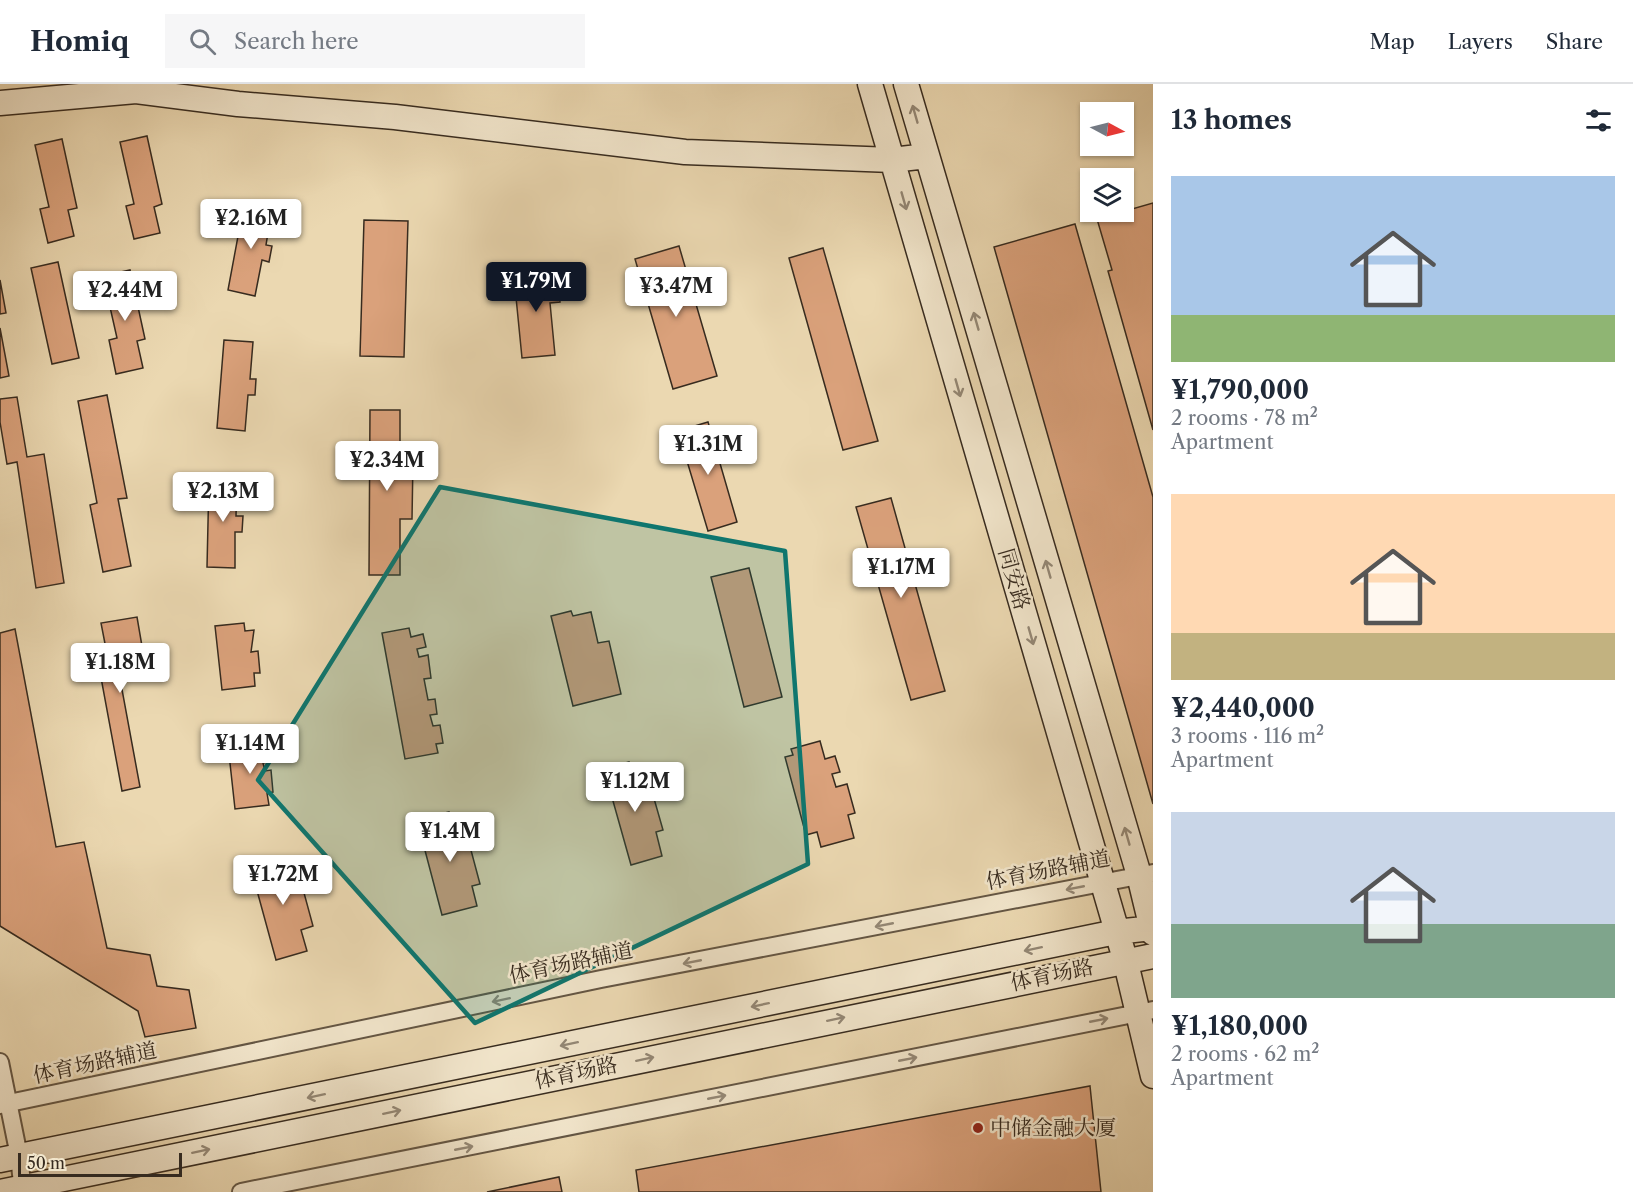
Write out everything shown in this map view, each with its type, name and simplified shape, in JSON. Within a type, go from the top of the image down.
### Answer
[{"type":"street","name":"同安路","points":[[870,84],[1116,932],[1145,1011],[1153,1076]]},
{"type":"street","name":"同安路","points":[[906,84],[1146,874],[1153,930]]},
{"type":"street","points":[[0,103],[136,91],[238,104],[395,117],[685,152],[892,160],[927,156]]},
{"type":"street","name":"体育场路辅道","points":[[4,1105],[601,979],[1146,874]]},
{"type":"street","name":"体育场路","points":[[10,1158],[1116,932],[1153,930]]},
{"type":"street","name":"体育场路","points":[[15,1191],[1125,959],[1153,956]]},
{"type":"street","points":[[242,1192],[1145,1011]]},
{"type":"street","points":[[0,1062],[15,1191]]},
{"type":"highlighted area","points":[[440,487],[785,551],[808,864],[475,1023],[258,780]]},
{"type":"building","points":[[147,136],[162,204],[154,207],[160,233],[134,239],[126,206],[134,204],[120,142]]},
{"type":"building","points":[[62,139],[77,208],[68,210],[74,236],[48,243],[40,209],[49,207],[35,145]]},
{"type":"building","points":[[1153,203],[1153,430],[1108,271],[1112,270],[1098,222],[1134,222],[1134,208]]},
{"type":"building","points":[[244,204],[272,209],[266,245],[272,246],[269,262],[262,260],[255,296],[228,290]]},
{"type":"building","points":[[364,220],[408,221],[404,357],[360,356]]},
{"type":"building","points":[[1075,224],[1153,497],[1153,804],[994,247]]},
{"type":"building","points":[[679,246],[717,376],[673,389],[635,259]]},
{"type":"building","points":[[823,248],[878,441],[843,450],[789,258]]},
{"type":"building","points":[[58,262],[79,358],[52,364],[31,268]]},
{"type":"building","points":[[130,270],[145,339],[137,341],[143,368],[116,374],[109,340],[117,338],[103,276]]},
{"type":"building","points":[[557,273],[560,302],[550,303],[555,355],[522,358],[514,277]]},
{"type":"building","points":[[0,280],[6,313],[0,314]]},
{"type":"building","points":[[0,328],[9,376],[0,378]]},
{"type":"building","points":[[224,340],[253,342],[250,379],[256,379],[255,395],[248,395],[245,431],[217,428]]},
{"type":"building","points":[[107,395],[127,498],[118,499],[131,566],[103,572],[90,505],[97,503],[78,401]]},
{"type":"building","points":[[17,397],[27,457],[44,454],[64,583],[36,588],[17,462],[7,464],[0,422],[0,399]]},
{"type":"building","points":[[370,410],[400,410],[400,460],[413,460],[412,519],[400,519],[400,575],[369,575]]},
{"type":"building","points":[[708,422],[737,522],[708,531],[678,431]]},
{"type":"building","points":[[209,479],[237,480],[236,516],[243,516],[242,532],[235,532],[235,568],[207,567]]},
{"type":"building","points":[[891,498],[945,691],[911,700],[856,507]]},
{"type":"building","points":[[749,568],[782,697],[744,707],[711,577]]},
{"type":"building","points":[[571,611],[573,616],[591,612],[598,643],[609,641],[621,694],[573,706],[551,616]]},
{"type":"building","points":[[137,617],[143,652],[116,657],[140,787],[122,791],[97,656],[107,654],[101,623]]},
{"type":"building","points":[[244,623],[245,631],[254,630],[251,652],[258,651],[260,673],[254,673],[255,686],[222,690],[215,626]]},
{"type":"building","points":[[409,628],[411,637],[423,634],[426,647],[417,649],[419,657],[428,655],[431,678],[424,679],[428,700],[435,699],[437,714],[430,715],[433,726],[440,725],[443,743],[436,744],[438,753],[405,759],[382,633]]},
{"type":"building","points":[[15,629],[56,847],[84,842],[107,948],[150,955],[157,986],[189,990],[196,1028],[145,1037],[138,1011],[0,926],[0,633]]},
{"type":"building","points":[[258,741],[259,750],[267,749],[269,762],[263,763],[265,771],[271,770],[273,792],[267,793],[269,805],[235,809],[228,745]]},
{"type":"building","points":[[820,741],[825,759],[835,756],[840,772],[832,774],[836,787],[847,784],[855,813],[848,815],[854,838],[821,847],[817,832],[806,835],[785,757],[793,755],[791,749]]},
{"type":"building","points":[[629,762],[633,777],[647,774],[663,830],[656,832],[662,856],[631,865],[604,769]]},
{"type":"building","points":[[449,812],[453,827],[464,824],[480,884],[472,886],[477,906],[442,915],[417,820]]},
{"type":"building","points":[[281,857],[284,871],[297,867],[313,926],[301,930],[307,951],[276,960],[250,865]]},
{"type":"building","name":"中储金融大厦","points":[[1090,1086],[1101,1192],[639,1192],[636,1170]]},
{"type":"building","points":[[559,1177],[562,1192],[487,1192]]},
{"type":"place","name":"中储金融大厦","points":[[978,1128]]}]
